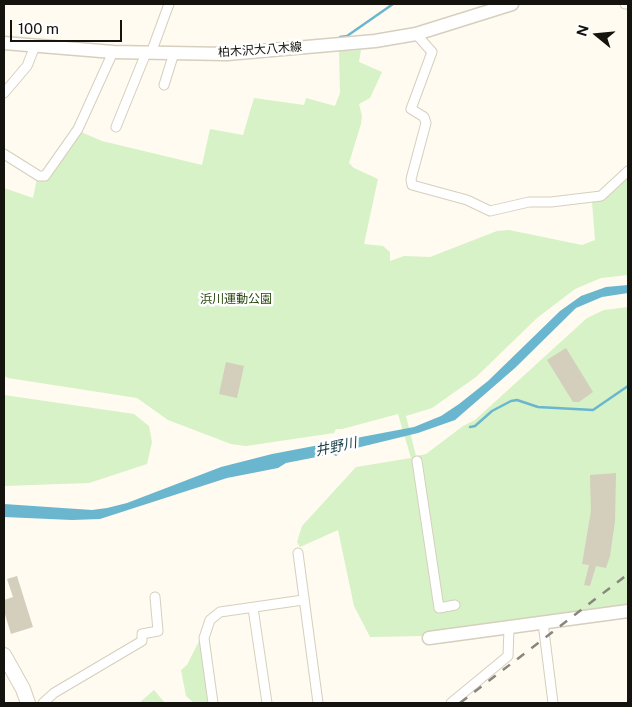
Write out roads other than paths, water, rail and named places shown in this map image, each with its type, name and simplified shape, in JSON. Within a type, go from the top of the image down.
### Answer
[{"type":"main road","name":"柏木沢大八木線","points":[[4,43],[112,52],[227,54],[367,42],[416,34],[512,4]]},
{"type":"main road","points":[[429,638],[628,611]]},
{"type":"main road","points":[[4,655],[23,689],[28,703]]},
{"type":"street","points":[[116,127],[169,4]]},
{"type":"street","points":[[416,34],[432,52],[412,109],[424,117],[426,123],[411,179],[412,185],[467,200],[490,211],[529,202],[551,202],[601,196],[628,171]]},
{"type":"street","points":[[4,93],[27,66],[35,46]]},
{"type":"street","points":[[4,154],[39,176],[45,176],[78,129],[112,52]]},
{"type":"street","points":[[164,85],[174,53]]},
{"type":"street","points":[[417,461],[439,608],[455,605]]},
{"type":"street","points":[[298,554],[318,703]]},
{"type":"street","points":[[43,703],[54,693],[142,641],[142,634],[158,631],[156,597]]},
{"type":"street","points":[[213,703],[204,630],[210,620],[220,612],[303,600]]},
{"type":"street","points":[[253,608],[267,703]]},
{"type":"street","points":[[543,623],[553,703]]},
{"type":"street","points":[[451,703],[508,656],[509,628]]},
{"type":"water","name":"井野川","points":[[628,285],[628,293],[602,297],[576,308],[515,368],[455,420],[418,433],[344,451],[336,456],[332,454],[286,463],[278,468],[227,478],[100,519],[72,520],[4,517],[4,504],[92,510],[107,508],[127,503],[221,467],[272,454],[414,427],[441,416],[459,404],[488,381],[560,311],[581,296],[606,287]]},
{"type":"waterway","points":[[340,37],[347,36],[393,4]]},
{"type":"waterway","points":[[470,427],[475,426],[492,411],[511,401],[517,400],[538,407],[593,410],[628,386]]},
{"type":"railway","points":[[460,703],[628,574]]},
{"type":"park label","name":"浜川運動公園","points":[[236,299]]}]
